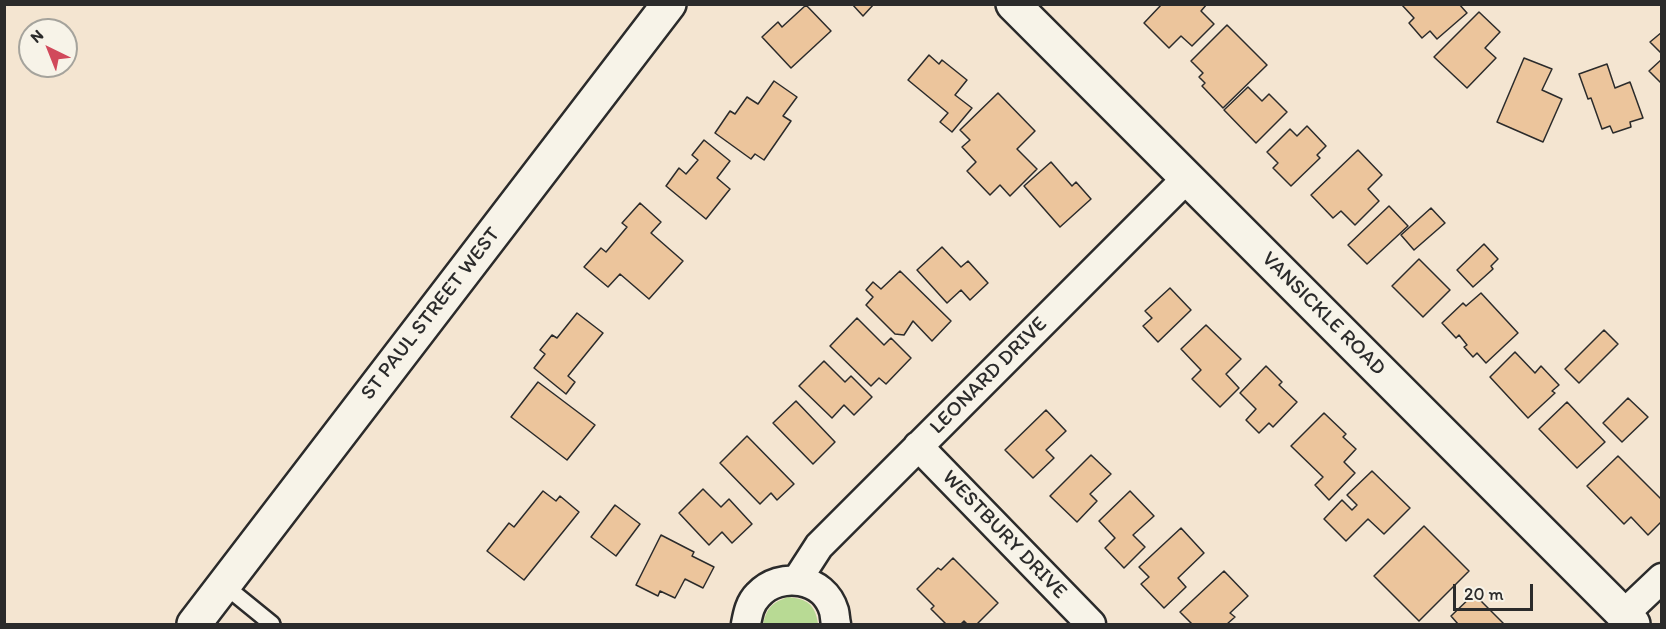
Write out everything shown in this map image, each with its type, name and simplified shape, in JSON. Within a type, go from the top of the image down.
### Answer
[{"type":"street","name":"ST PAUL STREET WEST","points":[[194,624],[669,4]]},
{"type":"street","name":"VANSICKLE ROAD","points":[[1013,4],[1628,620]]},
{"type":"street","name":"LEONARD DRIVE","points":[[797,580],[819,546],[1187,178]]},
{"type":"street","name":"WESTBURY DRIVE","points":[[918,446],[1091,624]]},
{"type":"street","points":[[1628,620],[1662,578]]},
{"type":"street","points":[[746,624],[748,609],[756,596],[768,586],[782,580],[797,580],[813,585],[825,595],[834,609],[836,624]]},
{"type":"lane","points":[[224,585],[272,624]]},
{"type":"green space","points":[[788,597],[800,599],[809,604],[815,612],[818,624],[763,624],[771,606]]},
{"type":"building","points":[[852,4],[874,4],[863,16]]},
{"type":"building","points":[[1162,4],[1207,4],[1201,11],[1214,24],[1192,46],[1181,36],[1169,48],[1144,23]]},
{"type":"building","points":[[1459,4],[1467,13],[1437,39],[1430,31],[1422,38],[1409,23],[1414,18],[1402,5]]},
{"type":"building","points":[[806,5],[831,31],[791,68],[762,37],[778,22],[782,27]]},
{"type":"building","points":[[1479,12],[1500,32],[1485,48],[1496,58],[1467,88],[1434,57]]},
{"type":"building","points":[[1227,25],[1267,65],[1223,108],[1202,86],[1205,83],[1199,77],[1203,73],[1191,61]]},
{"type":"building","points":[[1662,32],[1662,54],[1650,42]]},
{"type":"building","points":[[929,55],[939,64],[942,60],[967,80],[955,95],[972,108],[952,132],[940,122],[948,113],[908,80]]},
{"type":"building","points":[[1524,58],[1552,69],[1542,90],[1562,99],[1543,142],[1497,122]]},
{"type":"building","points":[[1662,59],[1662,84],[1649,71]]},
{"type":"building","points":[[1607,64],[1615,88],[1630,82],[1643,118],[1630,122],[1631,127],[1613,133],[1610,126],[1602,129],[1591,98],[1588,99],[1579,74]]},
{"type":"building","points":[[774,81],[797,97],[783,116],[791,121],[764,160],[755,154],[751,159],[715,133],[730,111],[735,114],[747,97],[758,104]]},
{"type":"building","points":[[1248,87],[1262,101],[1269,94],[1287,112],[1256,143],[1224,110]]},
{"type":"building","points":[[998,93],[1035,131],[1017,149],[1037,169],[1010,196],[1000,185],[990,195],[967,171],[976,162],[962,147],[970,140],[960,130]]},
{"type":"building","points":[[1307,126],[1326,146],[1317,155],[1320,158],[1291,186],[1273,168],[1278,163],[1267,152],[1290,129],[1297,136]]},
{"type":"building","points":[[704,140],[730,161],[717,178],[730,189],[706,219],[666,186],[679,168],[686,174],[698,160],[692,155]]},
{"type":"building","points":[[1358,150],[1382,175],[1368,189],[1379,201],[1355,225],[1341,211],[1333,218],[1311,195]]},
{"type":"building","points":[[1051,162],[1072,186],[1076,182],[1091,199],[1060,227],[1024,186]]},
{"type":"building","points":[[640,203],[661,222],[651,233],[683,261],[649,299],[620,274],[608,287],[584,267],[601,248],[606,252],[627,227],[622,223]]},
{"type":"building","points":[[1389,206],[1408,226],[1367,264],[1348,245]]},
{"type":"building","points":[[1431,208],[1445,223],[1414,250],[1401,235]]},
{"type":"building","points":[[1484,244],[1498,259],[1491,266],[1493,269],[1473,287],[1457,270]]},
{"type":"building","points":[[942,247],[961,267],[968,261],[988,283],[970,300],[961,290],[947,303],[917,270]]},
{"type":"building","points":[[1419,259],[1450,290],[1423,317],[1392,286]]},
{"type":"building","points":[[900,271],[951,321],[932,341],[913,321],[904,335],[895,334],[866,305],[873,297],[866,290],[873,282],[881,289]]},
{"type":"building","points":[[1170,288],[1191,310],[1158,342],[1143,326],[1152,318],[1145,311]]},
{"type":"building","points":[[1481,293],[1518,333],[1486,363],[1477,353],[1473,357],[1464,347],[1467,345],[1459,335],[1456,338],[1442,323],[1463,303],[1466,306]]},
{"type":"building","points":[[577,313],[603,333],[568,376],[575,382],[566,394],[534,368],[545,354],[540,350],[552,335],[557,338]]},
{"type":"building","points":[[857,318],[884,345],[891,338],[911,358],[886,384],[879,378],[871,386],[830,346]]},
{"type":"building","points":[[1206,325],[1241,359],[1226,374],[1239,388],[1220,407],[1192,379],[1201,370],[1181,349]]},
{"type":"building","points":[[1604,330],[1618,344],[1579,383],[1565,369]]},
{"type":"building","points":[[1515,352],[1535,373],[1541,366],[1559,385],[1552,391],[1555,393],[1528,418],[1490,377]]},
{"type":"building","points":[[824,361],[845,382],[851,376],[872,397],[854,415],[844,405],[832,418],[799,386]]},
{"type":"building","points":[[1266,366],[1282,382],[1279,385],[1297,402],[1273,427],[1269,423],[1259,433],[1246,420],[1256,409],[1240,393]]},
{"type":"building","points":[[538,382],[595,425],[567,460],[511,417]]},
{"type":"building","points":[[1628,398],[1648,417],[1622,442],[1603,423]]},
{"type":"building","points":[[796,401],[835,442],[813,464],[773,423]]},
{"type":"building","points":[[1567,402],[1605,442],[1577,468],[1539,429]]},
{"type":"building","points":[[1046,410],[1066,431],[1046,450],[1054,458],[1033,478],[1005,450]]},
{"type":"building","points":[[1324,413],[1346,434],[1343,437],[1356,449],[1344,462],[1355,473],[1329,500],[1315,485],[1323,477],[1291,446]]},
{"type":"building","points":[[747,436],[794,484],[777,500],[771,493],[760,504],[720,463]]},
{"type":"building","points":[[1091,455],[1111,474],[1090,494],[1097,501],[1077,522],[1050,496]]},
{"type":"building","points":[[1618,456],[1662,500],[1662,521],[1648,535],[1631,517],[1624,524],[1587,486]]},
{"type":"building","points":[[1372,471],[1410,508],[1384,534],[1368,519],[1346,541],[1324,519],[1342,500],[1352,510],[1357,505],[1347,495]]},
{"type":"building","points":[[703,489],[721,507],[729,499],[752,524],[732,543],[722,532],[709,545],[679,513]]},
{"type":"building","points":[[543,491],[556,501],[560,496],[579,512],[524,580],[487,551],[509,523],[514,527]]},
{"type":"building","points":[[1130,491],[1154,516],[1133,535],[1145,547],[1124,568],[1105,548],[1115,538],[1099,521]]},
{"type":"building","points":[[615,505],[640,524],[616,556],[591,537]]},
{"type":"building","points":[[1424,526],[1469,571],[1419,621],[1374,576]]},
{"type":"building","points":[[1181,528],[1204,553],[1178,578],[1186,587],[1164,608],[1141,584],[1149,577],[1139,567]]},
{"type":"building","points":[[661,535],[694,552],[692,556],[714,567],[703,588],[685,579],[675,598],[660,591],[658,596],[636,585]]},
{"type":"building","points":[[953,558],[998,603],[977,624],[967,624],[964,621],[961,624],[946,624],[931,609],[934,606],[917,589],[938,568],[941,570]]},
{"type":"building","points":[[1224,571],[1248,596],[1230,613],[1235,617],[1227,624],[1192,624],[1180,612]]},
{"type":"building","points":[[1474,594],[1504,624],[1458,624],[1451,616]]}]
